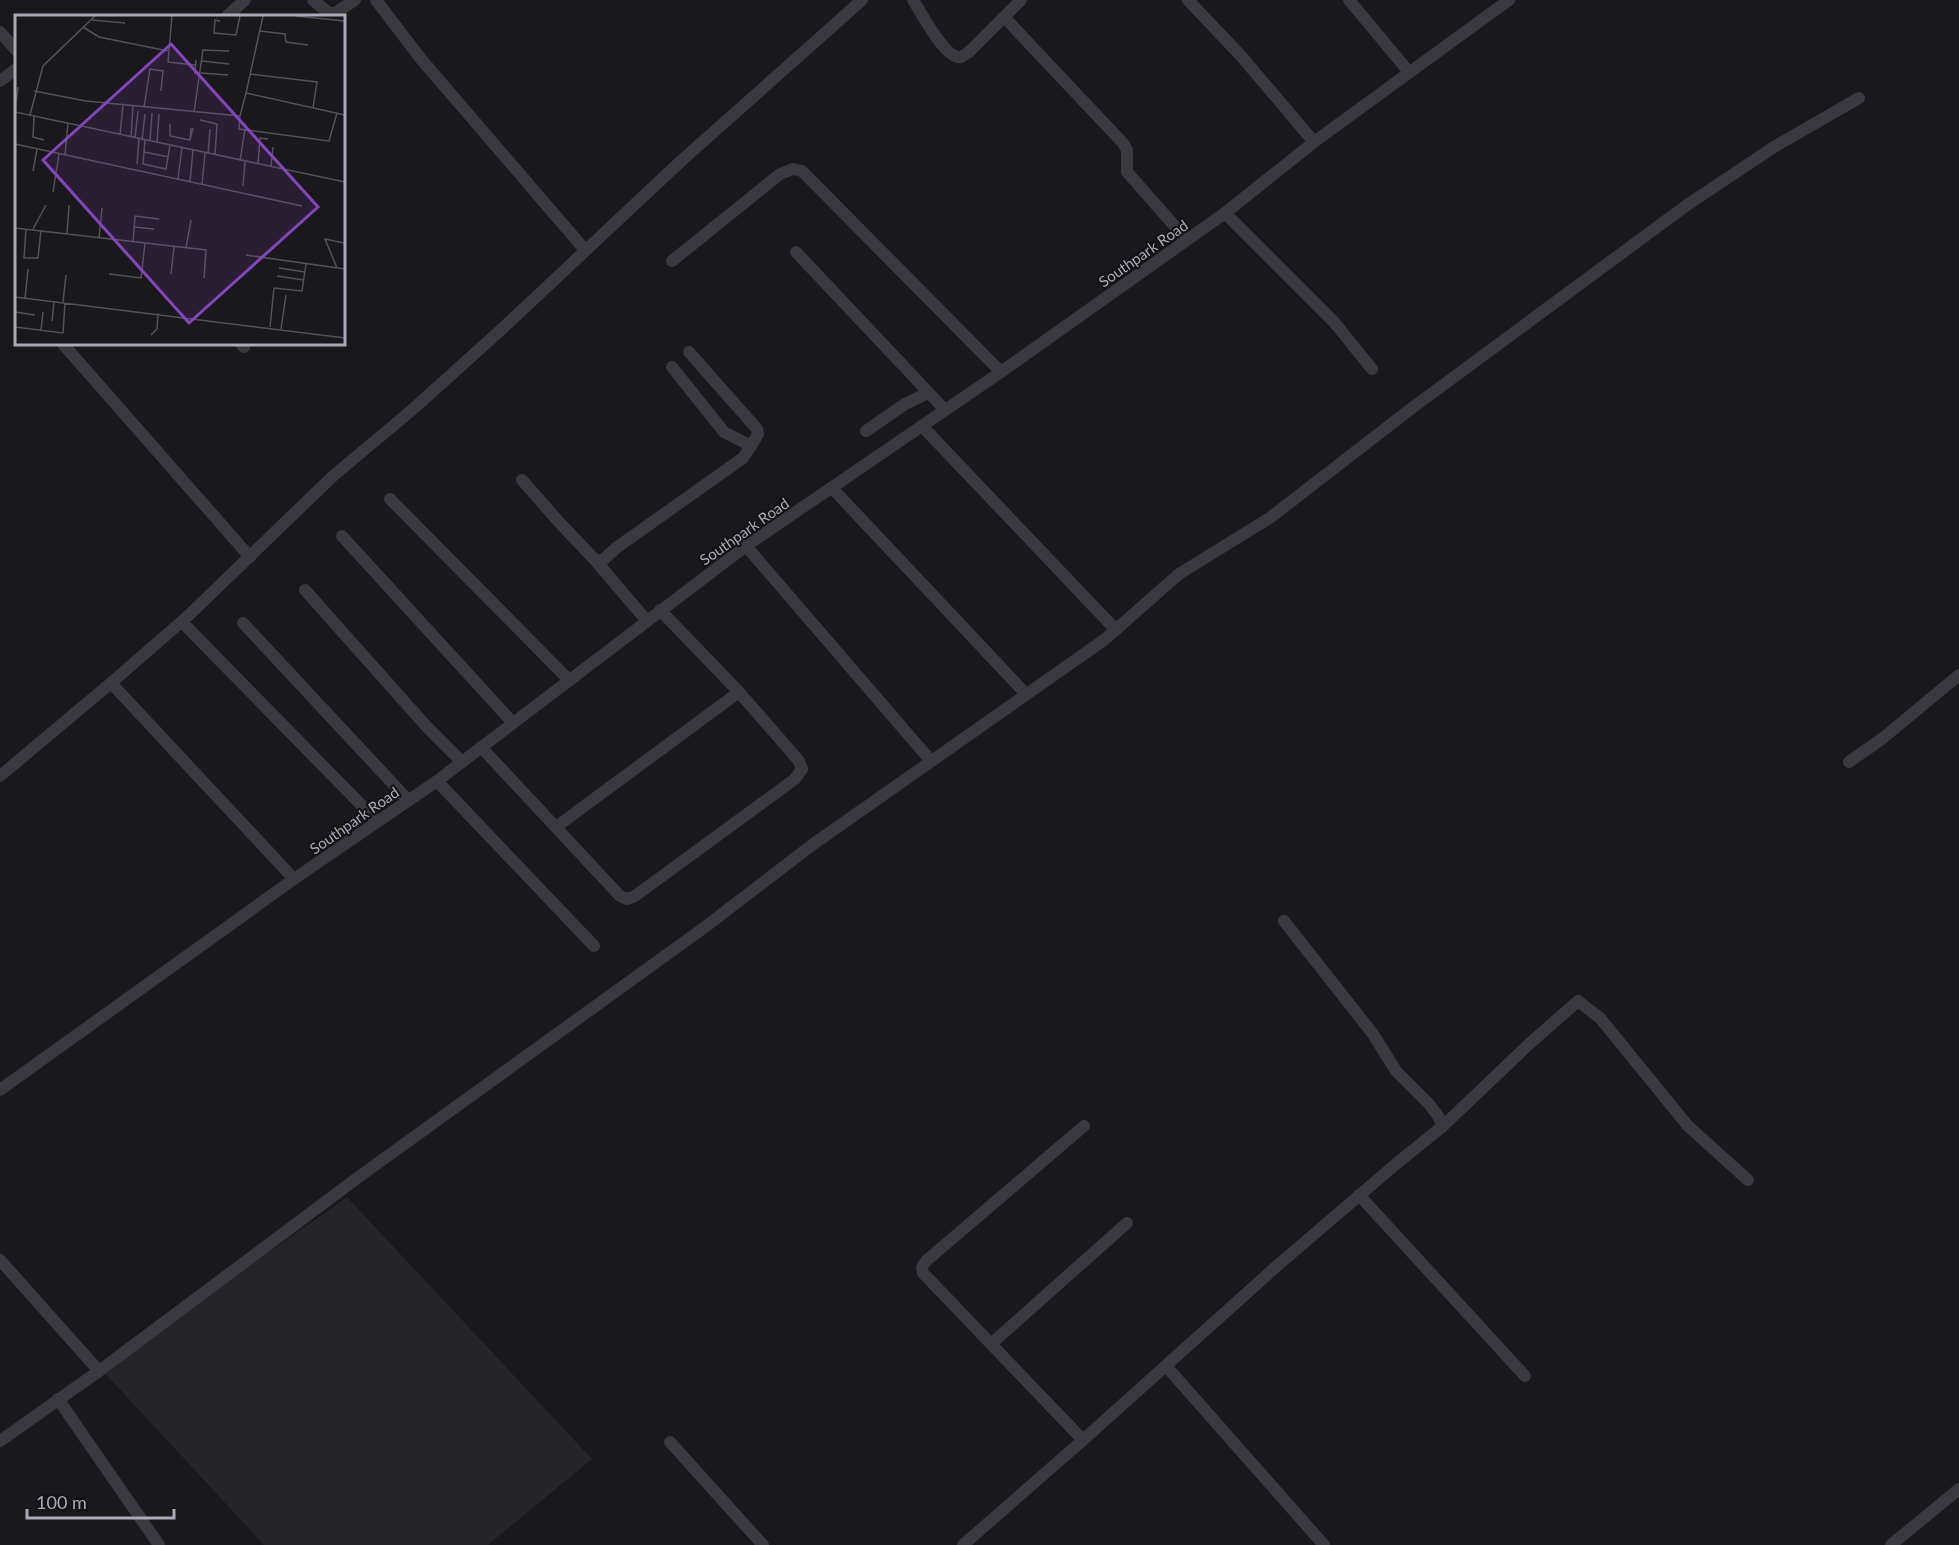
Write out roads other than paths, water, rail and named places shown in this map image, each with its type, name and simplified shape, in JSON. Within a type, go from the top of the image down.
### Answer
[{"type":"street","points":[[228,15],[245,0]]},
{"type":"street","points":[[314,0],[329,13],[335,13],[355,0]]},
{"type":"street","points":[[376,0],[428,68],[585,250]]},
{"type":"street","points":[[0,776],[182,622],[333,476],[412,410],[681,161],[862,0]]},
{"type":"street","points":[[913,0],[945,49],[953,56],[961,57],[969,52],[1020,0]]},
{"type":"street","points":[[1188,0],[1242,57],[1314,142]]},
{"type":"street","points":[[1349,0],[1410,72]]},
{"type":"street","name":"Southpark Road","points":[[0,1090],[294,879],[438,781],[746,546],[1000,372],[1225,213],[1314,142],[1509,0]]},
{"type":"street","points":[[1004,17],[1123,143],[1127,150],[1127,172],[1187,240]]},
{"type":"street","points":[[0,32],[15,49]]},
{"type":"street","points":[[0,81],[15,70]]},
{"type":"street","points":[[0,1441],[99,1371],[370,1169],[705,927],[812,845],[1104,640],[1179,574],[1271,517],[1412,408],[1687,205],[1774,147],[1859,98]]},
{"type":"street","points":[[672,261],[780,174],[792,170],[802,171],[1000,372]]},
{"type":"street","points":[[1225,213],[1334,322],[1372,369]]},
{"type":"street","points":[[796,252],[945,410]]},
{"type":"street","points":[[64,345],[250,557]]},
{"type":"street","points":[[595,560],[603,560],[624,542],[743,458],[758,434],[757,429],[689,352]]},
{"type":"street","points":[[672,367],[724,432],[750,446]]},
{"type":"street","points":[[866,431],[905,404],[928,393]]},
{"type":"street","points":[[922,426],[1116,630]]},
{"type":"street","points":[[522,480],[595,560],[646,621]]},
{"type":"street","points":[[832,488],[1026,694]]},
{"type":"street","points":[[390,499],[569,680]]},
{"type":"street","points":[[342,536],[513,723]]},
{"type":"street","points":[[746,546],[931,761]]},
{"type":"street","points":[[305,590],[419,718],[462,762]]},
{"type":"street","points":[[481,747],[620,896],[627,899],[635,896],[795,779],[802,769],[800,761],[739,692],[660,610]]},
{"type":"street","points":[[182,622],[377,821]]},
{"type":"street","points":[[243,623],[408,800]]},
{"type":"street","points":[[1849,762],[1883,738],[1959,675]]},
{"type":"street","points":[[111,683],[294,879]]},
{"type":"street","points":[[556,827],[739,692]]},
{"type":"street","points":[[438,781],[594,946]]},
{"type":"street","points":[[1284,921],[1373,1034],[1396,1071],[1429,1104],[1443,1126]]},
{"type":"street","points":[[963,1545],[1359,1195],[1443,1126],[1578,1001],[1600,1018],[1688,1126],[1748,1180]]},
{"type":"street","points":[[1083,1440],[923,1273],[922,1267],[926,1261],[1084,1126]]},
{"type":"street","points":[[1359,1195],[1526,1376]]},
{"type":"street","points":[[991,1344],[1127,1224]]},
{"type":"street","points":[[0,1260],[99,1371]]},
{"type":"street","points":[[1166,1366],[1324,1545]]},
{"type":"street","points":[[58,1399],[159,1545]]},
{"type":"street","points":[[670,1443],[763,1545]]},
{"type":"street","points":[[1891,1545],[1959,1489]]}]
